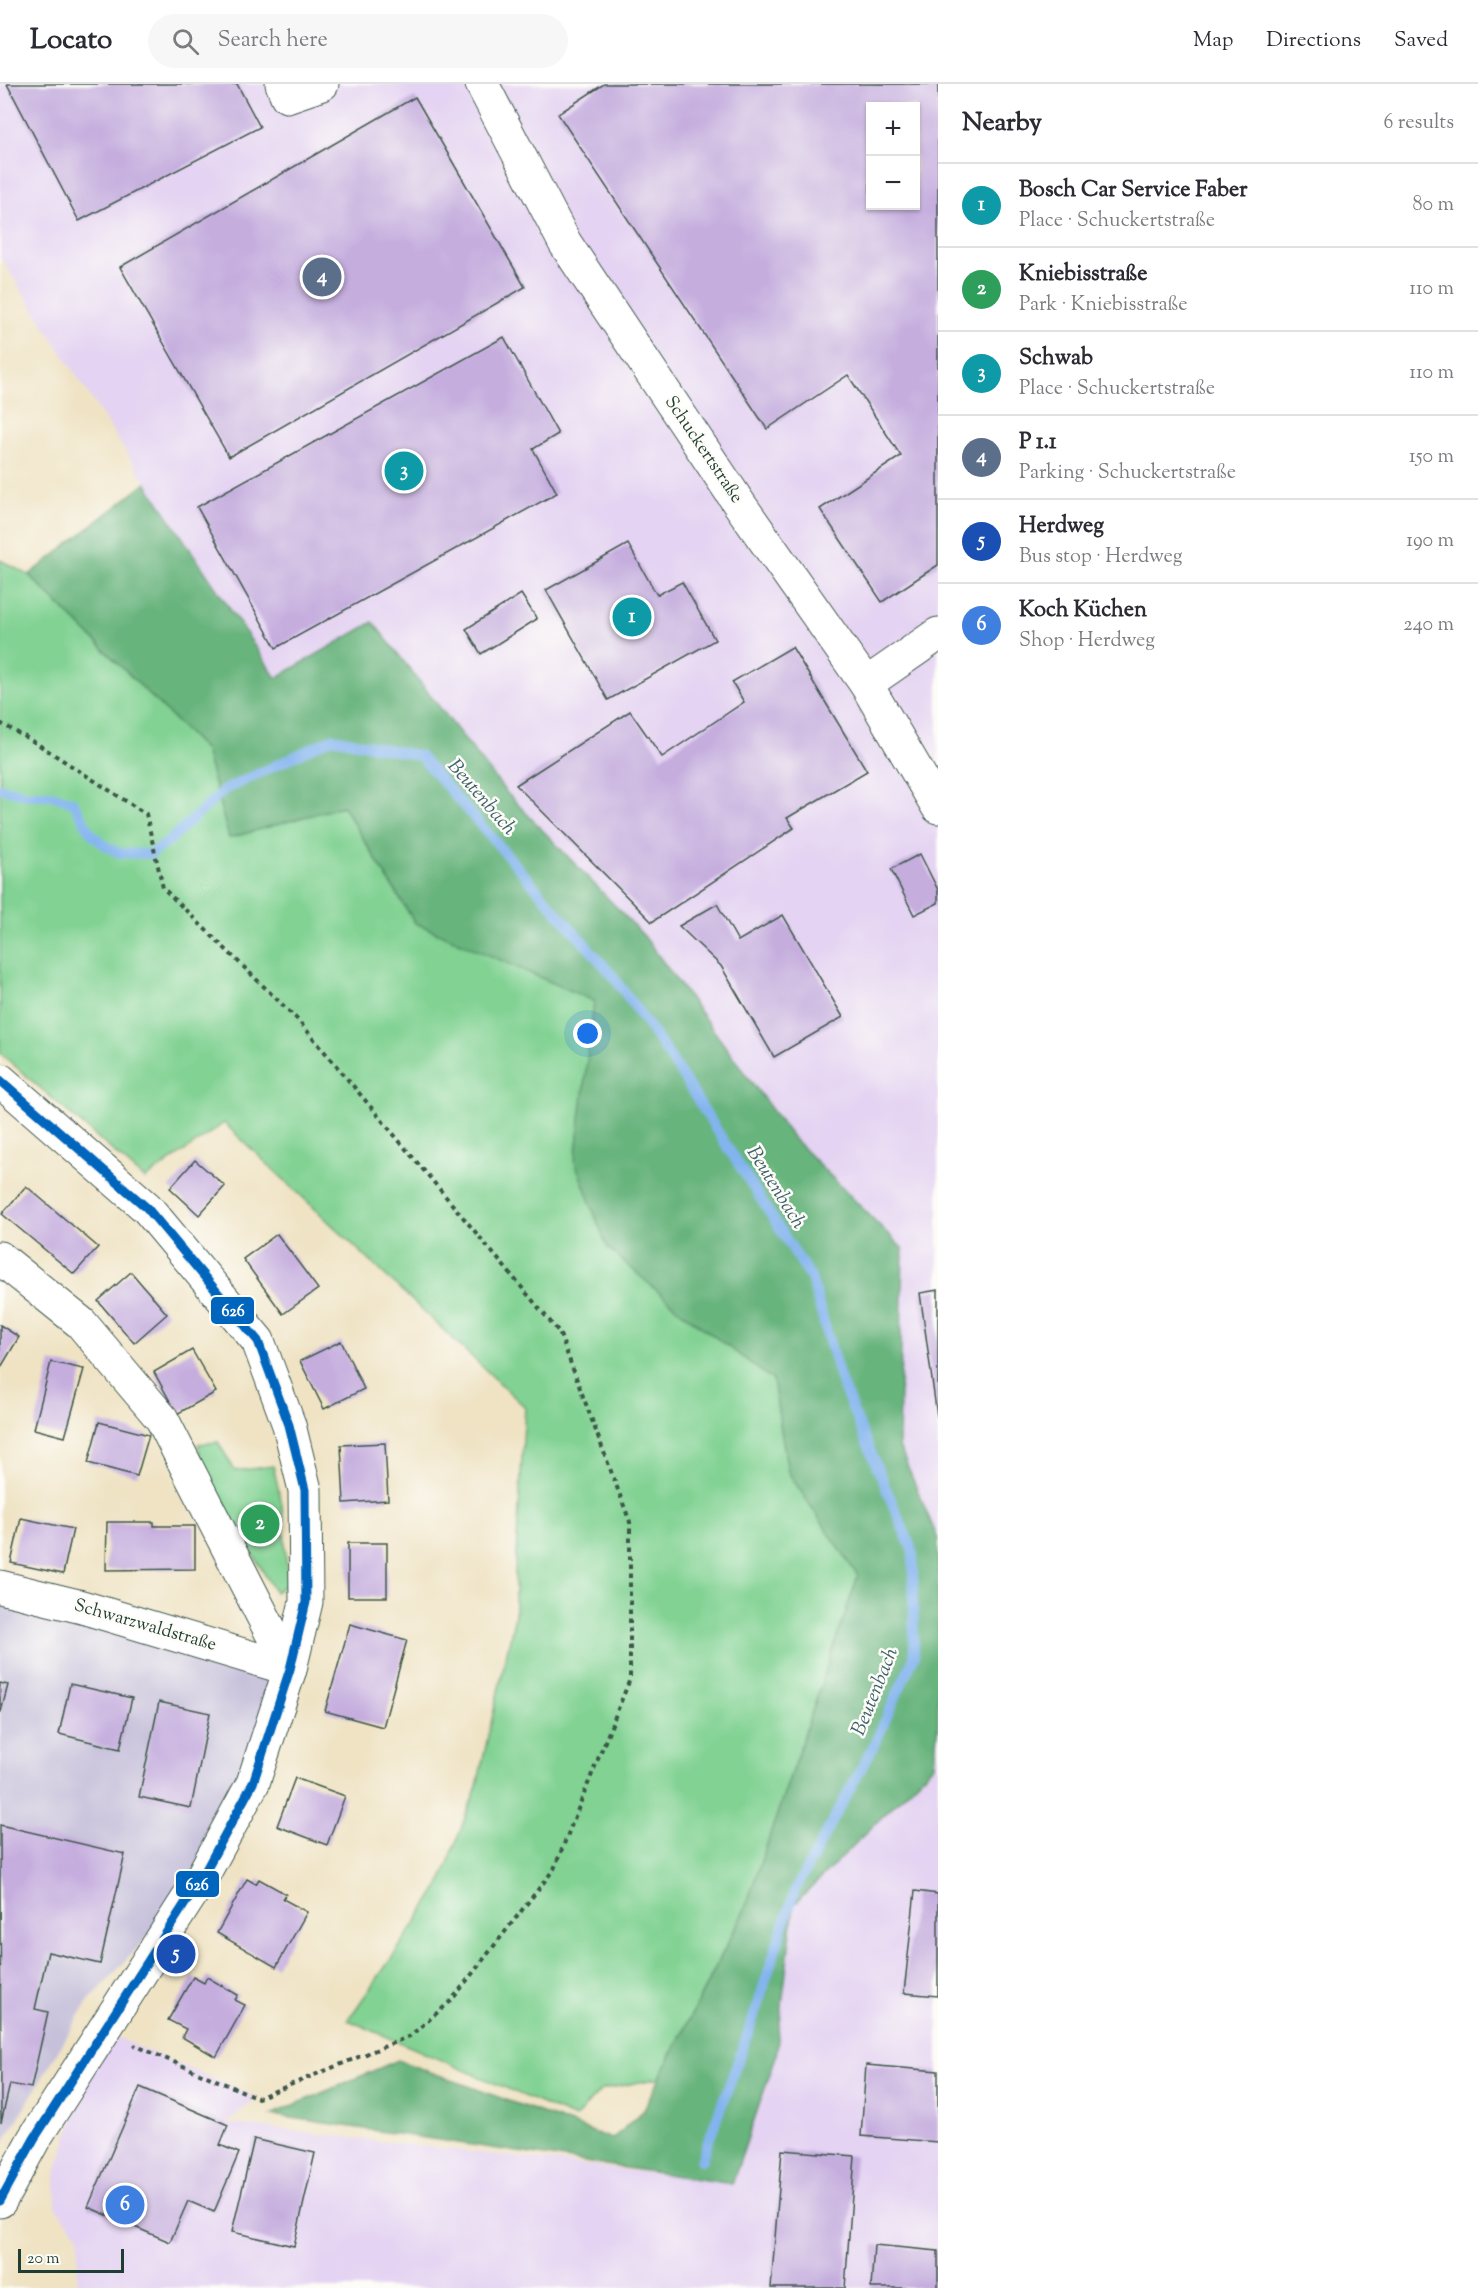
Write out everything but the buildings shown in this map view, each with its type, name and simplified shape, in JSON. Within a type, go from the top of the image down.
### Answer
[{"type":"street","points":[[282,84],[287,96],[322,84]]},
{"type":"street","name":"Schuckertstraße","points":[[482,84],[565,243],[740,505],[866,684],[938,807]]},
{"type":"street","points":[[866,684],[938,634]]},
{"type":"street","points":[[0,1080],[147,1208],[258,1341],[289,1425],[305,1490],[306,1602],[290,1669],[253,1783],[202,1877],[34,2139],[0,2200]]},
{"type":"street","points":[[0,1258],[81,1323],[162,1419],[290,1669]]},
{"type":"street","name":"Schwarzwaldstraße","points":[[0,1587],[82,1607],[290,1669]]},
{"type":"path","points":[[0,723],[36,743],[146,814],[163,888],[298,1020],[559,1332],[630,1522],[630,1679],[554,1869],[451,2001],[410,2037],[258,2098],[102,2031]]},
{"type":"shaded area","points":[[0,84],[938,84],[938,1539],[899,1446],[903,1249],[792,1137],[644,936],[506,792],[373,623],[276,679],[0,257]]},
{"type":"shaded area","points":[[0,1587],[290,1669],[202,1877],[86,2004],[0,2149]]},
{"type":"shaded area","points":[[938,1723],[938,2288],[77,2288],[79,2235],[56,2208],[55,2175],[102,2031],[258,2098],[225,2123],[700,2179],[776,2056],[794,1905],[934,1765]]},
{"type":"green space","points":[[146,483],[276,678],[373,622],[506,792],[644,936],[792,1137],[903,1249],[899,1446],[938,1539],[938,1723],[934,1765],[794,1905],[776,2056],[732,2184],[271,2115],[398,2060],[612,2139],[643,2111],[745,1909],[858,1576],[788,1472],[773,1380],[679,1310],[607,1247],[575,1162],[594,1001],[415,923],[343,806],[229,838],[205,750],[29,575]]},
{"type":"green space","points":[[0,560],[29,575],[205,750],[229,838],[343,806],[415,923],[595,1001],[575,1162],[679,1310],[773,1380],[788,1472],[858,1576],[745,1909],[659,2078],[601,2090],[575,2118],[348,2020],[440,1885],[477,1786],[515,1616],[515,1573],[525,1407],[224,1123],[145,1179],[0,1053]]},
{"type":"green space","points":[[218,1442],[235,1471],[273,1466],[282,1504],[288,1584],[275,1592],[202,1466],[198,1444]]},
{"type":"waterway","name":"Beutenbach","points":[[0,788],[28,795],[51,795],[73,802],[91,833],[103,844],[119,853],[151,854],[168,842],[224,790],[333,738],[420,756],[614,977],[670,1057],[811,1278],[841,1382],[913,1552],[914,1657],[873,1747],[795,1890],[749,2031],[701,2161]]},
{"type":"transit line","name":"626","points":[[0,1080],[147,1208],[258,1341],[289,1425],[305,1490],[306,1602],[290,1669],[253,1783],[202,1877],[34,2139],[0,2201]]},
{"type":"place","name":"P 1.1","points":[[322,277]]},
{"type":"place","name":"Schwab","points":[[404,471]]},
{"type":"place","name":"Bosch Car Service Faber","points":[[632,617]]},
{"type":"place","name":"Kniebisstraße","points":[[260,1524]]},
{"type":"place","name":"Herdweg","points":[[176,1954]]},
{"type":"place","name":"Koch Küchen","points":[[125,2205]]}]
